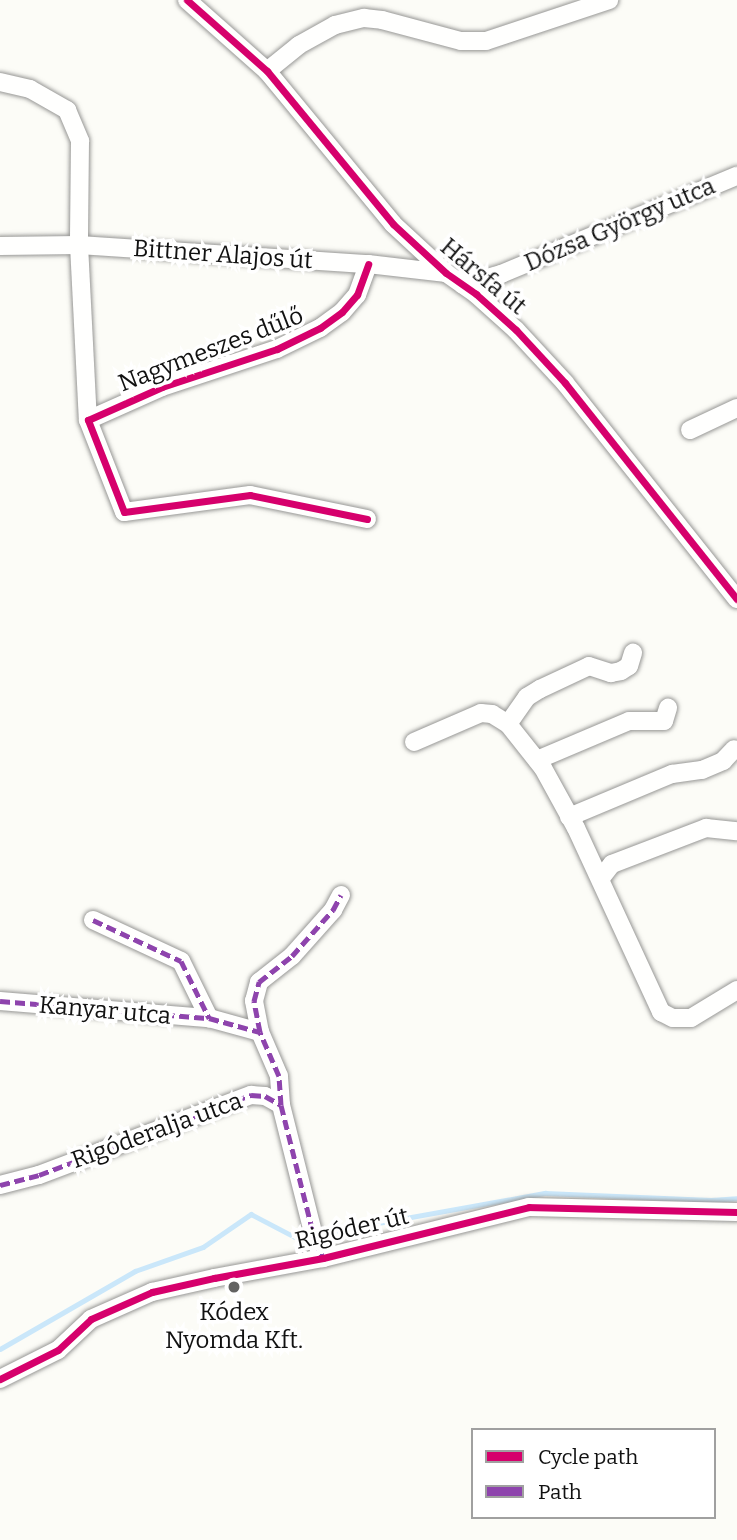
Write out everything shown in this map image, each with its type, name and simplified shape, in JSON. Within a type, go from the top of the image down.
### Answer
[{"type":"street","name":"Hársfa út","points":[[187,0],[267,71],[393,224],[446,273],[516,330],[565,383],[737,600]]},
{"type":"street","points":[[267,71],[299,45],[335,25],[364,18],[382,20],[461,41],[486,41],[609,0]]},
{"type":"street","name":"Nagymeszes dűlő","points":[[0,82],[30,89],[67,110],[80,141],[79,245],[88,420],[124,512],[250,495],[367,519]]},
{"type":"street","name":"Dózsa György utca","points":[[463,285],[501,274],[737,176]]},
{"type":"street","name":"Bittner Alajos út","points":[[0,246],[79,245],[368,264],[446,273]]},
{"type":"street","name":"Nagymeszes dűlő","points":[[88,420],[162,387],[277,349],[320,328],[342,312],[357,295],[368,264]]},
{"type":"street","points":[[690,430],[737,408]]},
{"type":"street","points":[[508,724],[527,698],[540,689],[589,666],[611,673],[621,671],[629,666],[633,653]]},
{"type":"street","points":[[537,760],[629,721],[664,721],[668,708]]},
{"type":"street","points":[[414,742],[481,713],[492,714],[508,724],[537,760],[569,817],[601,878],[661,1012],[673,1018],[691,1018],[737,990]]},
{"type":"street","points":[[569,817],[672,774],[702,770],[723,761],[734,748]]},
{"type":"street","points":[[601,878],[612,864],[706,828],[737,831]]},
{"type":"street","points":[[281,1105],[279,1076],[260,1032],[254,1001],[259,982],[292,956],[333,910],[341,895]]},
{"type":"street","name":"Kanyar utca","points":[[93,920],[181,961],[209,1018]]},
{"type":"street","name":"Kanyar utca","points":[[0,1001],[209,1018],[260,1032]]},
{"type":"street","name":"Rigóderalja utca","points":[[0,1185],[39,1175],[251,1095],[265,1096],[281,1105],[313,1234],[323,1258]]},
{"type":"street","name":"Rigóder út","points":[[0,1379],[58,1350],[91,1319],[152,1292],[323,1258],[529,1207],[737,1212]]},
{"type":"waterway","points":[[317,1234],[545,1193],[711,1200],[737,1198]]},
{"type":"waterway","points":[[0,1349],[135,1271],[203,1247],[251,1214],[295,1237],[308,1235]]},
{"type":"marked path","points":[[281,1105],[279,1076],[260,1032],[254,1001],[259,982],[292,956],[333,910],[341,895]]},
{"type":"marked path","points":[[93,920],[181,961],[209,1018],[260,1032]]},
{"type":"marked path","points":[[0,1001],[209,1018]]},
{"type":"marked path","points":[[0,1185],[39,1175],[251,1095],[265,1096],[281,1105],[315,1240],[323,1258]]},
{"type":"cycle path","points":[[187,0],[267,71],[393,224],[446,273],[476,294],[516,330],[565,383],[737,599]]},
{"type":"cycle path","points":[[367,519],[250,495],[124,512],[88,420],[162,387],[277,349],[320,328],[342,312],[357,295],[368,264]]},
{"type":"cycle path","points":[[0,1379],[58,1350],[91,1319],[152,1292],[323,1258],[529,1207],[737,1212]]},
{"type":"place","name":"Kódex Nyomda Kft.","points":[[234,1287]]}]
